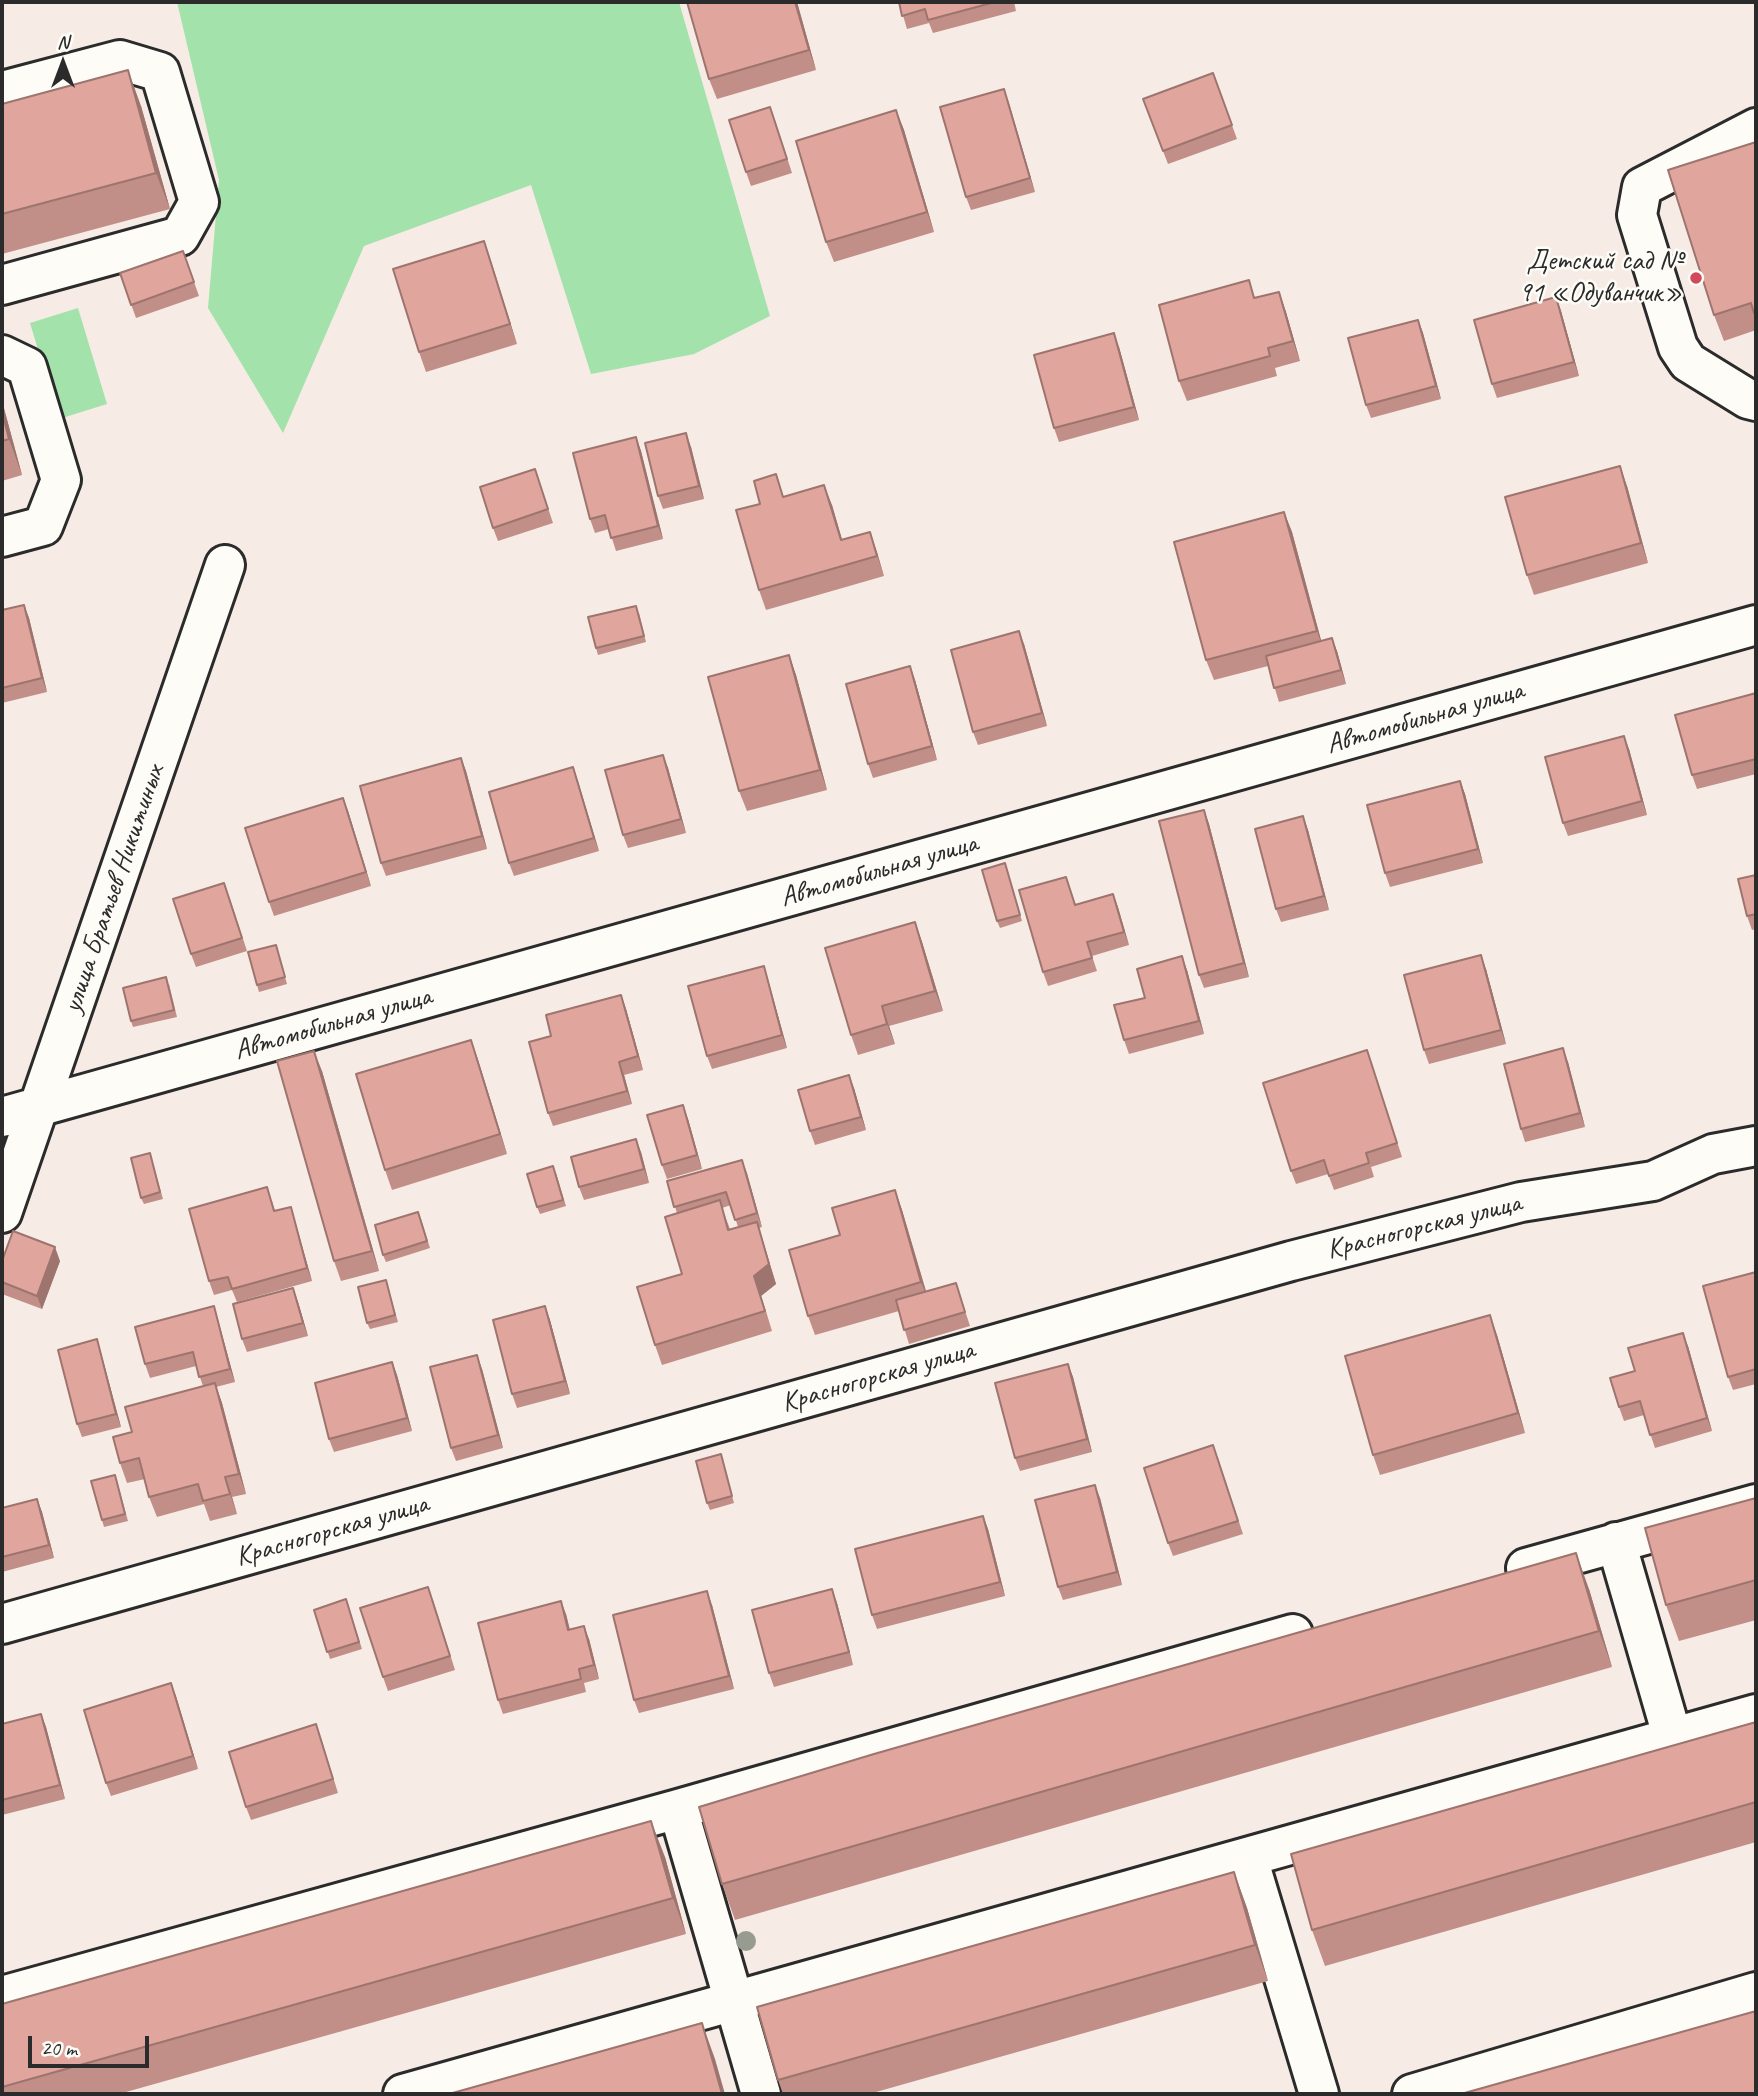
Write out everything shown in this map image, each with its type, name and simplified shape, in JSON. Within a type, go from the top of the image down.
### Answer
[{"type":"street","points":[[2,92],[120,60],[160,72],[199,202],[180,236],[2,285]]},
{"type":"street","points":[[1756,128],[1642,187],[1637,215],[1678,347],[1688,362],[1748,399],[1756,401]]},
{"type":"street","points":[[2,355],[27,367],[61,480],[43,526],[2,537]]},
{"type":"street","name":"улица Братьев Никитиных","points":[[2,1213],[225,565]]},
{"type":"street","name":"Автомобильная улица","points":[[2,1117],[1756,625]]},
{"type":"street","name":"Красногорская улица","points":[[2,1624],[1291,1261],[1521,1202],[1653,1181],[1713,1154],[1756,1146]]},
{"type":"street","points":[[1496,1577],[1756,1504]]},
{"type":"street","points":[[1616,1542],[1673,1739]]},
{"type":"street","points":[[2,1996],[678,1809],[1322,1626]]},
{"type":"street","points":[[403,2094],[1756,1714]]},
{"type":"street","points":[[678,1809],[761,2094]]},
{"type":"street","points":[[1248,1858],[1318,2094]]},
{"type":"street","points":[[1412,2094],[1756,1992]]},
{"type":"green space","points":[[177,2],[679,2],[770,316],[694,354],[591,374],[531,185],[364,246],[283,433],[208,308],[219,180]]},
{"type":"green space","points":[[78,308],[107,404],[59,419],[30,323]]},
{"type":"building","points":[[687,2],[795,2],[809,50],[709,79]]},
{"type":"building","points":[[899,2],[995,2],[928,20],[925,9],[902,16]]},
{"type":"building","points":[[128,70],[156,173],[2,214],[2,104]]},
{"type":"building","points":[[1213,73],[1232,125],[1163,151],[1143,99]]},
{"type":"building","points":[[1004,89],[1030,178],[966,197],[940,107]]},
{"type":"building","points":[[770,107],[787,159],[746,172],[729,120]]},
{"type":"building","points":[[896,110],[927,212],[826,242],[796,141]]},
{"type":"building","points":[[1756,142],[1756,312],[1754,313],[1751,303],[1714,315],[1668,170]]},
{"type":"building","points":[[484,241],[510,324],[419,352],[393,269]]},
{"type":"building","points":[[183,251],[194,282],[131,305],[120,273]]},
{"type":"building","points":[[1249,280],[1254,298],[1279,292],[1293,341],[1268,348],[1270,356],[1179,381],[1159,305]]},
{"type":"building","points":[[1556,297],[1574,362],[1492,384],[1474,320]]},
{"type":"building","points":[[1418,320],[1436,386],[1366,405],[1348,338]]},
{"type":"building","points":[[1114,333],[1134,407],[1054,428],[1034,355]]},
{"type":"building","points":[[2,412],[9,439],[2,441]]},
{"type":"building","points":[[686,433],[699,486],[658,496],[645,443]]},
{"type":"building","points":[[636,437],[658,526],[611,538],[605,515],[590,519],[573,453]]},
{"type":"building","points":[[1620,466],[1641,543],[1527,575],[1505,497]]},
{"type":"building","points":[[535,469],[548,509],[493,528],[480,487]]},
{"type":"building","points":[[776,474],[783,497],[824,485],[841,540],[870,532],[877,556],[759,590],[736,510],[760,504],[754,481]]},
{"type":"building","points":[[1284,512],[1317,631],[1206,660],[1174,542]]},
{"type":"building","points":[[24,605],[42,678],[2,688],[2,610]]},
{"type":"building","points":[[636,606],[644,636],[596,648],[588,617]]},
{"type":"building","points":[[1019,631],[1042,713],[973,732],[951,650]]},
{"type":"building","points":[[1332,638],[1341,670],[1274,688],[1266,656]]},
{"type":"building","points":[[789,655],[820,770],[739,791],[708,677]]},
{"type":"building","points":[[910,666],[932,746],[868,764],[846,684]]},
{"type":"building","points":[[1756,693],[1756,759],[1692,775],[1675,715]]},
{"type":"building","points":[[1624,736],[1642,801],[1563,823],[1545,757]]},
{"type":"building","points":[[663,755],[681,819],[623,835],[605,770]]},
{"type":"building","points":[[461,758],[482,836],[381,863],[360,786]]},
{"type":"building","points":[[573,767],[594,838],[509,863],[489,792]]},
{"type":"building","points":[[1460,781],[1478,849],[1385,873],[1367,805]]},
{"type":"building","points":[[343,798],[366,872],[269,902],[245,828]]},
{"type":"building","points":[[1204,810],[1244,963],[1199,975],[1159,821]]},
{"type":"building","points":[[1303,816],[1324,896],[1276,909],[1255,829]]},
{"type":"building","points":[[1005,863],[1020,915],[997,921],[982,870]]},
{"type":"building","points":[[1756,875],[1756,914],[1747,916],[1738,879]]},
{"type":"building","points":[[1066,877],[1075,905],[1113,894],[1124,932],[1087,942],[1092,958],[1043,972],[1019,890]]},
{"type":"building","points":[[224,883],[242,938],[191,954],[173,899]]},
{"type":"building","points":[[915,922],[935,991],[882,1006],[887,1024],[851,1035],[825,948]]},
{"type":"building","points":[[276,945],[285,977],[257,985],[248,952]]},
{"type":"building","points":[[1481,955],[1501,1030],[1424,1050],[1404,975]]},
{"type":"building","points":[[1182,956],[1199,1021],[1124,1040],[1114,1005],[1145,998],[1137,969]]},
{"type":"building","points":[[764,966],[782,1035],[707,1056],[688,986]]},
{"type":"building","points":[[166,977],[174,1010],[131,1021],[123,988]]},
{"type":"building","points":[[621,995],[638,1056],[619,1062],[627,1091],[548,1113],[529,1042],[551,1036],[546,1015]]},
{"type":"building","points":[[471,1040],[500,1134],[385,1170],[356,1074]]},
{"type":"building","points":[[1563,1048],[1580,1113],[1521,1129],[1504,1064]]},
{"type":"building","points":[[1367,1050],[1397,1143],[1366,1153],[1369,1163],[1329,1176],[1324,1160],[1291,1171],[1263,1083]]},
{"type":"building","points":[[314,1051],[372,1251],[334,1261],[277,1061]]},
{"type":"building","points":[[849,1075],[861,1117],[810,1131],[798,1090]]},
{"type":"building","points":[[683,1105],[697,1155],[662,1165],[647,1115]]},
{"type":"building","points":[[636,1139],[644,1169],[579,1187],[571,1157]]},
{"type":"building","points":[[150,1153],[160,1192],[141,1198],[131,1158]]},
{"type":"building","points":[[742,1160],[757,1213],[735,1220],[726,1192],[674,1207],[667,1181]]},
{"type":"building","points":[[553,1166],[563,1200],[537,1207],[527,1174]]},
{"type":"building","points":[[267,1187],[274,1211],[291,1207],[307,1268],[232,1289],[228,1277],[209,1281],[189,1209]]},
{"type":"building","points":[[895,1190],[921,1282],[808,1316],[789,1250],[840,1235],[832,1208]]},
{"type":"building","points":[[720,1200],[728,1230],[757,1222],[769,1264],[754,1276],[765,1311],[655,1345],[637,1287],[682,1274],[665,1217]]},
{"type":"building","points":[[418,1212],[427,1241],[383,1255],[375,1225]]},
{"type":"building","points":[[13,1231],[55,1247],[37,1296],[2,1282],[2,1261]]},
{"type":"building","points":[[1756,1272],[1756,1369],[1728,1377],[1703,1286]]},
{"type":"building","points":[[386,1280],[395,1315],[367,1323],[358,1287]]},
{"type":"building","points":[[956,1283],[965,1312],[904,1330],[896,1300]]},
{"type":"building","points":[[293,1288],[303,1323],[242,1339],[233,1304]]},
{"type":"building","points":[[214,1306],[230,1369],[199,1377],[193,1352],[145,1364],[135,1327]]},
{"type":"building","points":[[545,1306],[565,1381],[512,1394],[493,1320]]},
{"type":"building","points":[[1490,1315],[1518,1413],[1373,1455],[1345,1356]]},
{"type":"building","points":[[1683,1333],[1707,1418],[1650,1435],[1640,1401],[1619,1407],[1610,1378],[1635,1371],[1628,1348]]},
{"type":"building","points":[[97,1339],[116,1414],[77,1424],[58,1350]]},
{"type":"building","points":[[477,1355],[498,1435],[451,1448],[430,1367]]},
{"type":"building","points":[[392,1362],[407,1418],[329,1439],[315,1383]]},
{"type":"building","points":[[1068,1364],[1087,1439],[1015,1458],[995,1383]]},
{"type":"building","points":[[215,1383],[239,1474],[225,1477],[230,1494],[203,1501],[198,1484],[149,1497],[139,1458],[120,1463],[113,1437],[132,1432],[125,1407]]},
{"type":"building","points":[[1213,1445],[1238,1521],[1168,1543],[1144,1468]]},
{"type":"building","points":[[721,1454],[732,1496],[707,1503],[696,1461]]},
{"type":"building","points":[[115,1475],[125,1514],[102,1520],[91,1481]]},
{"type":"building","points":[[1095,1485],[1117,1572],[1058,1587],[1035,1500]]},
{"type":"building","points":[[1756,1498],[1756,1580],[1666,1605],[1645,1528]]},
{"type":"building","points":[[37,1499],[49,1545],[2,1557],[2,1508]]},
{"type":"building","points":[[983,1516],[1000,1582],[872,1615],[855,1549]]},
{"type":"building","points":[[1576,1553],[1599,1631],[722,1884],[699,1807],[874,1754]]},
{"type":"building","points":[[428,1587],[450,1656],[383,1677],[360,1608]]},
{"type":"building","points":[[832,1589],[849,1652],[769,1673],[752,1610]]},
{"type":"building","points":[[707,1591],[729,1676],[634,1700],[613,1615]]},
{"type":"building","points":[[346,1599],[359,1642],[327,1652],[314,1610]]},
{"type":"building","points":[[561,1601],[568,1630],[584,1626],[594,1665],[579,1669],[581,1679],[498,1700],[478,1623]]},
{"type":"building","points":[[171,1683],[193,1756],[106,1783],[84,1710]]},
{"type":"building","points":[[41,1714],[60,1785],[2,1800],[2,1724]]},
{"type":"building","points":[[1756,1722],[1756,1802],[1312,1930],[1291,1854]]},
{"type":"building","points":[[316,1724],[333,1779],[246,1807],[229,1752]]},
{"type":"building","points":[[651,1821],[673,1898],[2,2087],[2,2004]]},
{"type":"building","points":[[1234,1872],[1255,1945],[778,2080],[757,2007]]},
{"type":"building","points":[[1756,2011],[1756,2094],[1461,2094]]},
{"type":"building","points":[[702,2023],[722,2094],[449,2094]]},
{"type":"place","name":"Детский сад № 91 «Одуванчик»","points":[[1696,278]]}]
